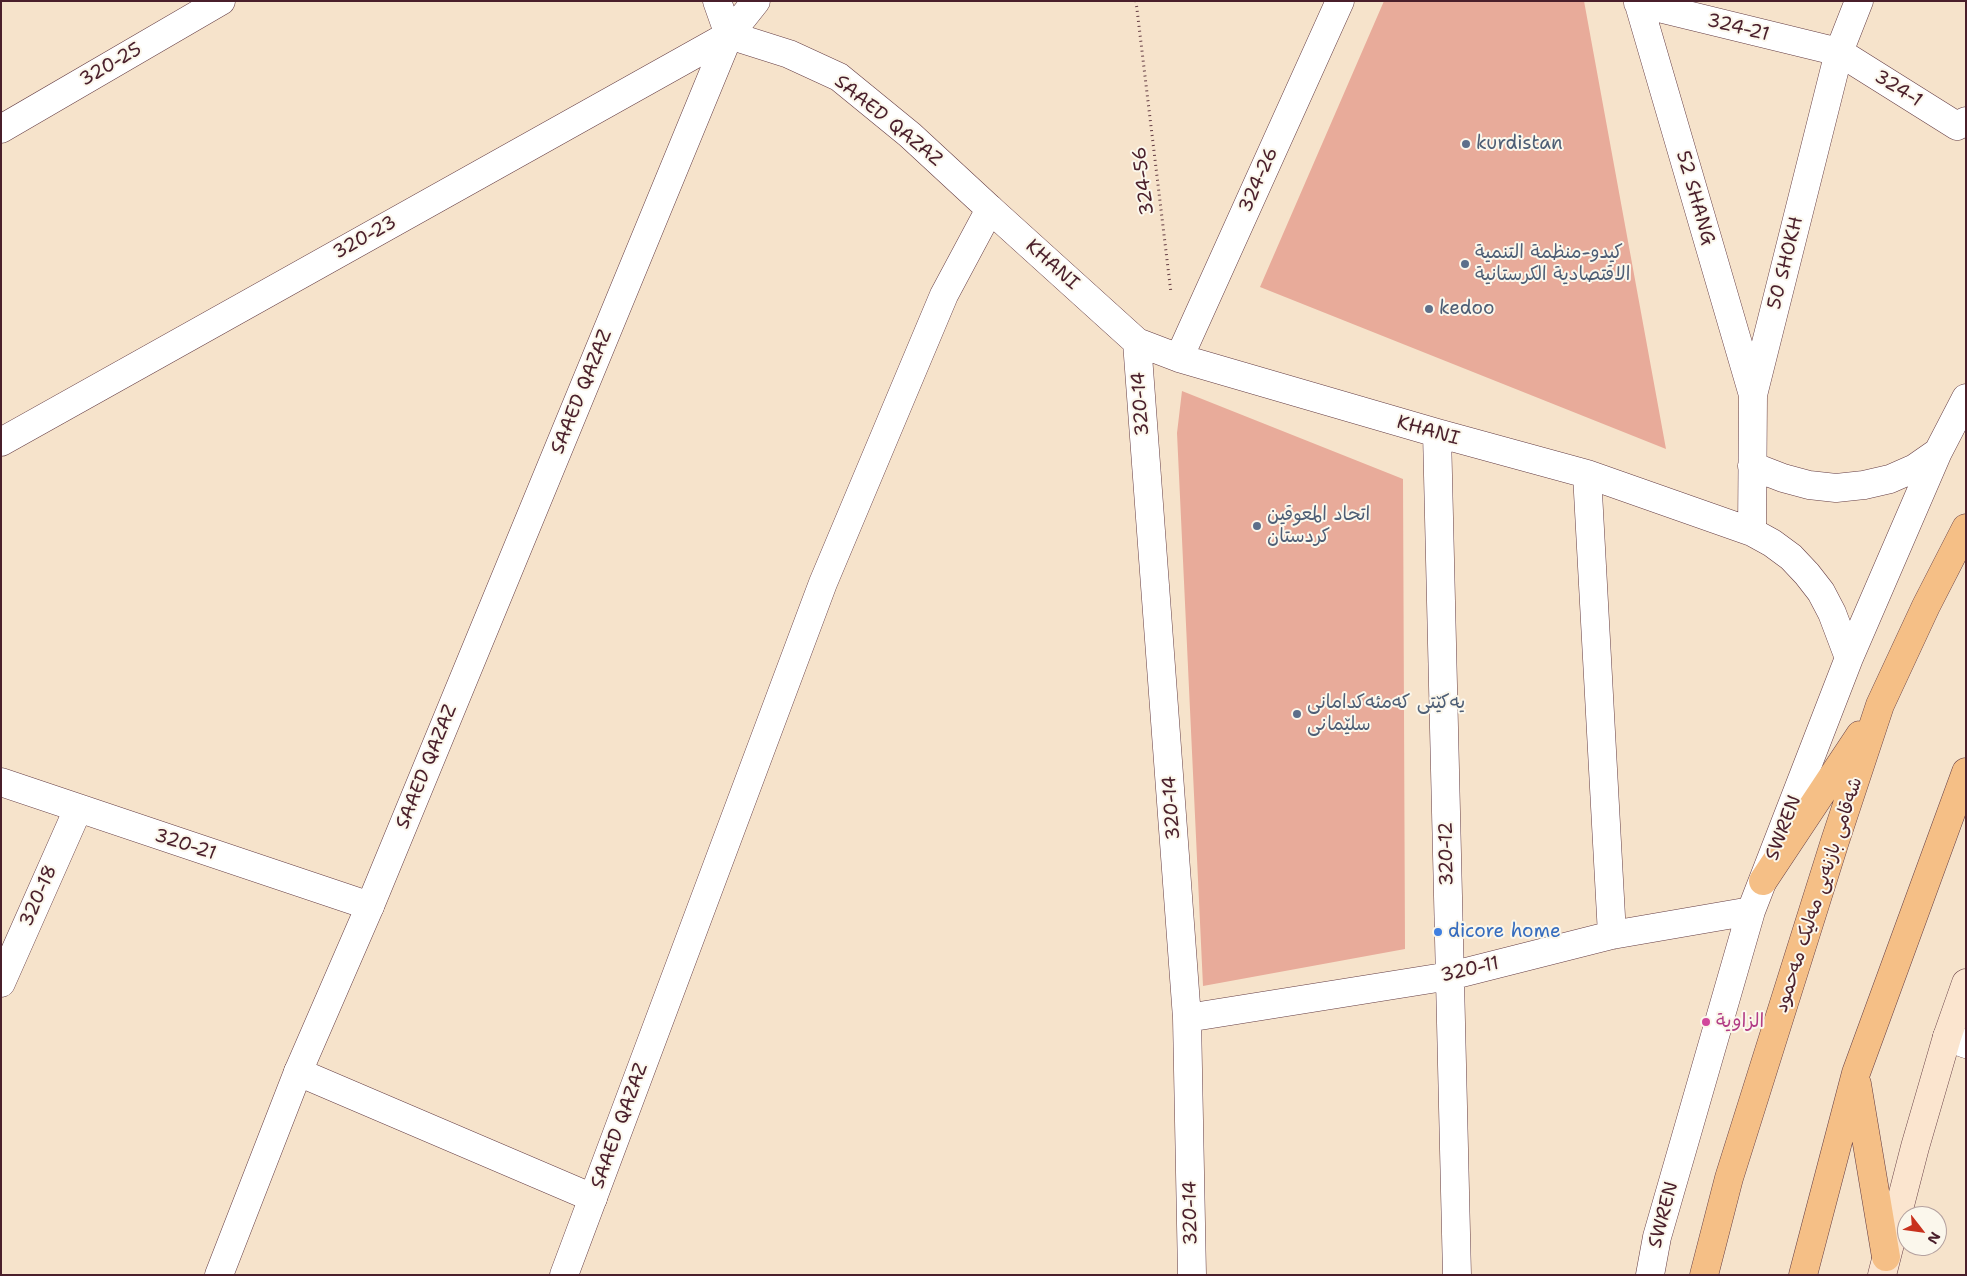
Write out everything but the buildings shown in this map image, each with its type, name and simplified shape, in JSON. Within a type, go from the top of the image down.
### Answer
[{"type":"highway","name":"شەقامی بازنەیی مەلیک مەحمود","points":[[1704,1275],[1732,1168],[1880,705],[1926,606],[1966,528]]},
{"type":"highway","points":[[1763,881],[1880,705]]},
{"type":"highway","points":[[1803,1275],[1856,1073],[1966,772]]},
{"type":"highway","points":[[1856,1073],[1884,1266]]},
{"type":"main road","points":[[1884,1266],[1915,1147],[1956,1041],[1966,983]]},
{"type":"street","name":"320-25","points":[[1,129],[220,1]]},
{"type":"street","points":[[717,1],[729,35]]},
{"type":"street","points":[[729,35],[756,1]]},
{"type":"street","name":"324-26","points":[[1179,358],[1340,1]]},
{"type":"street","name":"50 SHOKH","points":[[1752,532],[1753,395],[1839,52],[1859,1]]},
{"type":"street","name":"324-21","points":[[1638,2],[1839,52]]},
{"type":"street","name":"52 SHANG","points":[[1638,2],[1753,395]]},
{"type":"street","name":"SAAED QAZAZ","points":[[219,1275],[298,1072],[370,906],[729,35],[789,54],[839,77],[910,135],[990,209],[944,295],[823,583],[564,1275]]},
{"type":"street","name":"320-23","points":[[1,442],[729,35]]},
{"type":"street","name":"324-1","points":[[1839,52],[1961,124]]},
{"type":"street","name":"KHANI","points":[[990,209],[1137,342],[1179,358],[1437,433],[1587,474],[1752,532],[1785,552],[1807,574],[1821,592],[1832,613],[1849,658]]},
{"type":"street","name":"320-14","points":[[1137,342],[1187,1018],[1192,1275]]},
{"type":"street","name":"SWREN","points":[[1650,1275],[1656,1237],[1751,911],[1849,658],[1938,452],[1966,398]]},
{"type":"street","name":"320-12","points":[[1437,433],[1457,1275]]},
{"type":"street","points":[[1752,466],[1782,478],[1809,485],[1836,488],[1864,485],[1890,479],[1915,468],[1938,452]]},
{"type":"street","points":[[1587,474],[1612,935]]},
{"type":"street","name":"320-21","points":[[1,782],[370,906]]},
{"type":"street","name":"320-18","points":[[1,983],[6,958],[78,808]]},
{"type":"street","name":"320-11","points":[[1187,1018],[1450,976],[1612,935],[1751,911]]},
{"type":"street","points":[[298,1072],[593,1198]]},
{"type":"path","name":"324-56","points":[[1136,1],[1172,299]]},
{"type":"place","name":"kurdistan","points":[[1466,144]]},
{"type":"place","name":"کیدو-منظمة التنمية الاقتصادية الكرستانية","points":[[1465,264]]},
{"type":"place","name":"kedoo","points":[[1429,309]]},
{"type":"place","name":"اتحاد المعوقین کردستان","points":[[1257,526]]},
{"type":"place","name":"یەکێتی کەمئەکدامانی سلێمانی","points":[[1297,714]]},
{"type":"place","name":"dicore home","points":[[1438,932]]},
{"type":"place","name":"الزاوية","points":[[1706,1022]]}]
